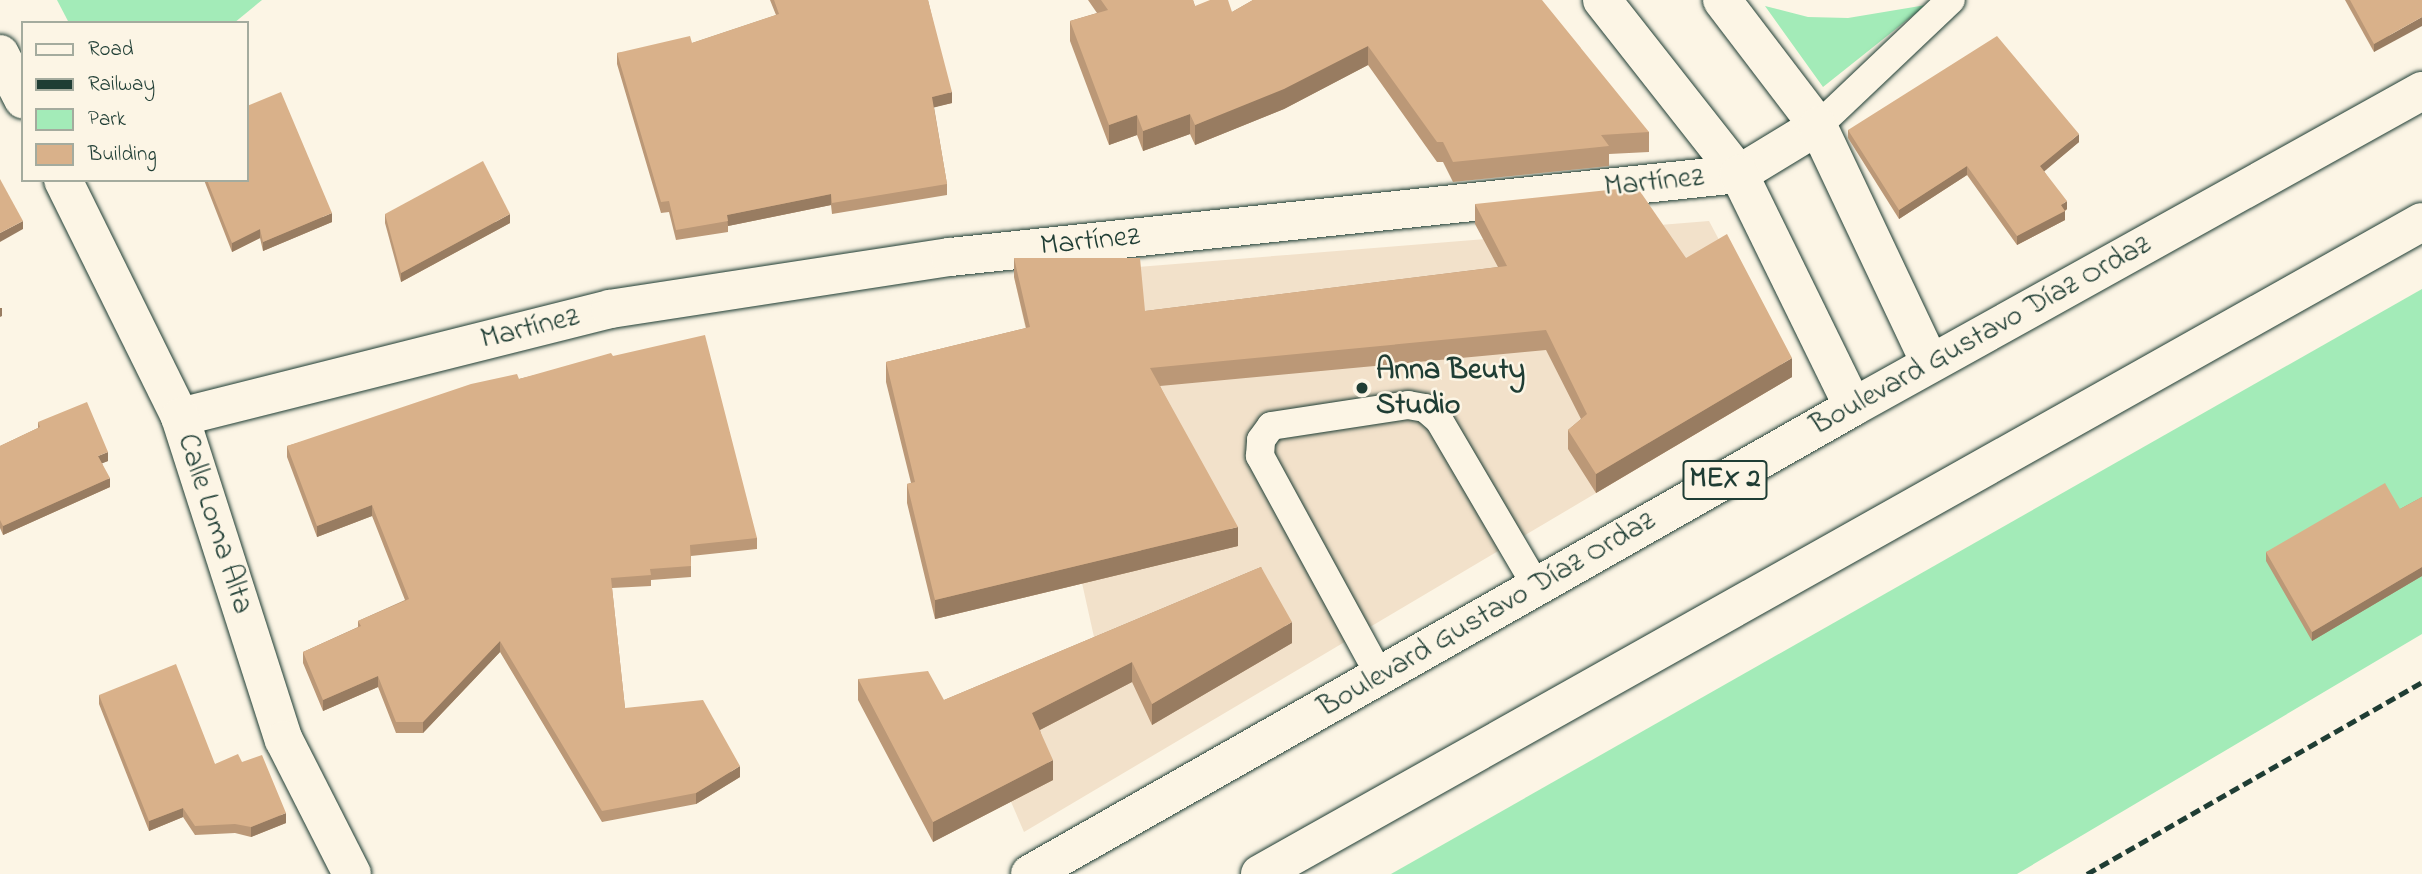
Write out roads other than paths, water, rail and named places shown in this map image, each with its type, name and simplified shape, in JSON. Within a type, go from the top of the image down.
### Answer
[{"type":"street","points":[[1602,0],[1740,174],[1853,407]]},
{"type":"street","points":[[1722,0],[1818,126],[1930,363]]},
{"type":"street","points":[[0,54],[21,96]]},
{"type":"street","name":"Boulevard Gustavo Díaz Ordaz","points":[[1030,874],[1930,363],[2422,91]]},
{"type":"street","name":"Martínez","points":[[180,417],[623,307],[950,257],[1740,174],[1818,126]]},
{"type":"street","name":"Calle Loma Alta","points":[[64,182],[180,417],[284,740],[352,874]]},
{"type":"street","points":[[1260,874],[2422,222]]},
{"type":"lane","name":"Martínez","points":[[1818,126],[1951,0]]},
{"type":"lane","points":[[1380,676],[1260,456],[1262,440],[1271,426],[1408,405],[1425,408],[1439,420],[1537,587]]},
{"type":"railway","points":[[2087,874],[2422,682]]},
{"type":"place","name":"Anna Beuty Studio","points":[[1362,388]]}]
